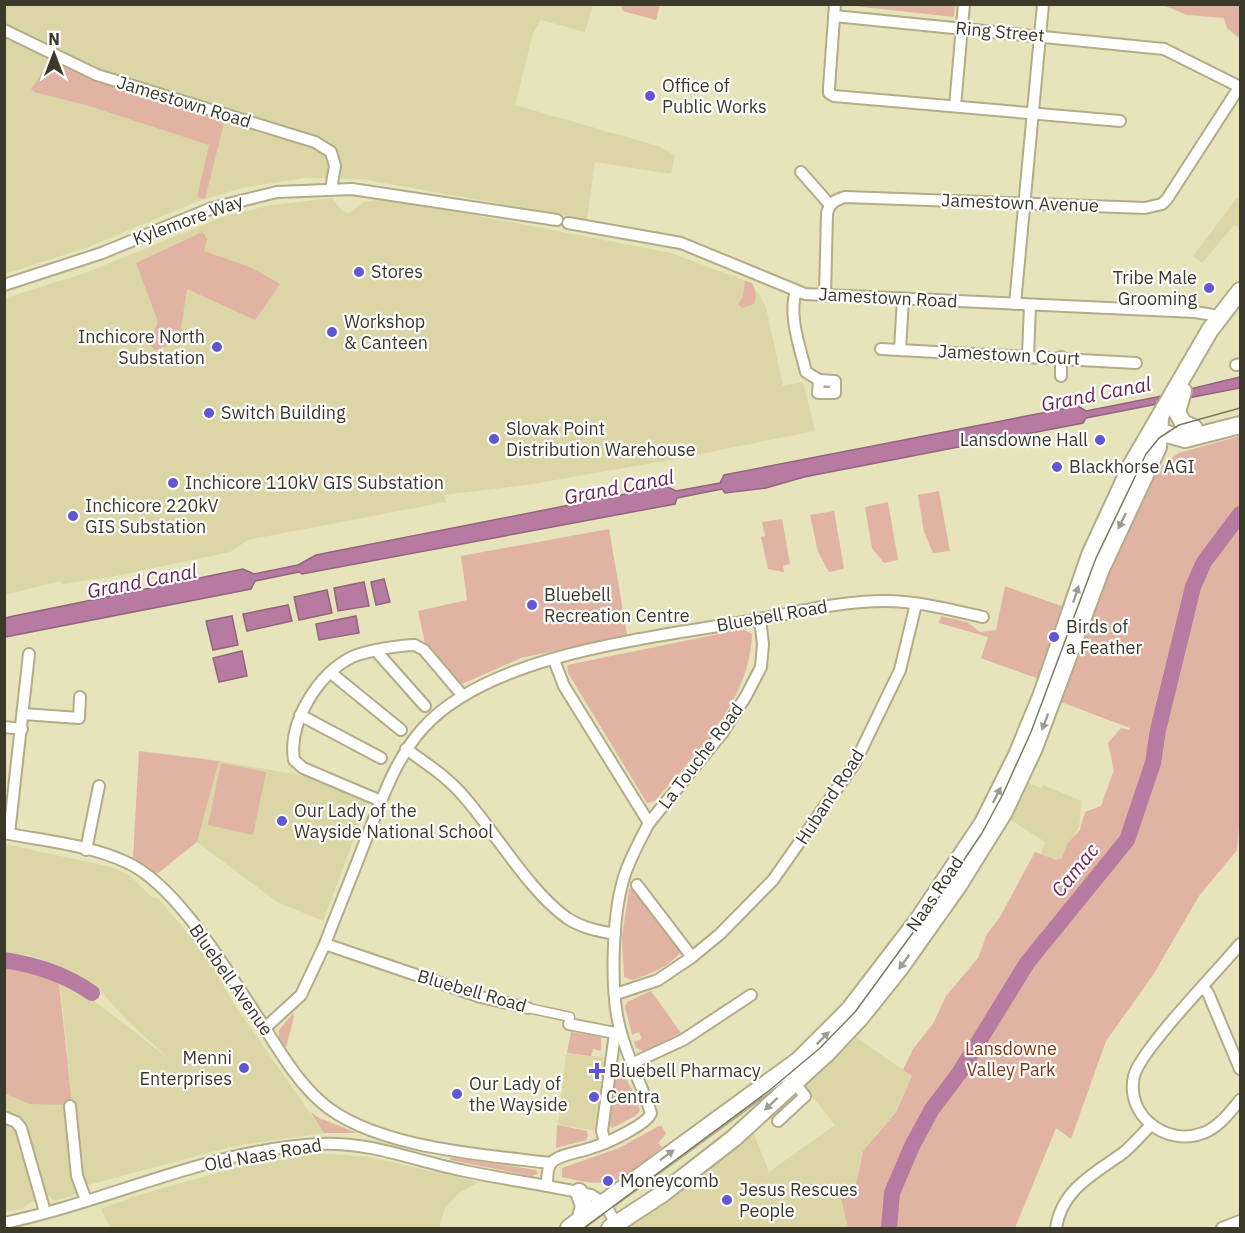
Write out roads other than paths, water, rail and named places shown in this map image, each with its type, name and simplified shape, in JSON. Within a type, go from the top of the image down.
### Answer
[{"type":"main road","points":[[1240,291],[1219,319],[1171,404],[1180,438],[1240,425]]},
{"type":"main road","points":[[1171,404],[1181,420],[1197,433]]},
{"type":"main road","name":"Naas Road","points":[[574,1225],[807,1053],[838,1023],[872,982],[920,917],[977,832],[1012,765],[1042,694],[1090,555],[1144,441],[1171,404]]},
{"type":"main road","name":"Naas Road","points":[[615,1227],[734,1138],[860,1018],[900,968],[951,895],[1004,812],[1044,725],[1101,569],[1149,469],[1171,404]]},
{"type":"main road","points":[[1149,469],[1167,453],[1197,433]]},
{"type":"main road","points":[[574,1225],[584,1206],[579,1192]]},
{"type":"street","points":[[955,106],[964,4]]},
{"type":"street","points":[[1015,304],[1022,203],[1034,113],[1043,4]]},
{"type":"street","points":[[835,10],[829,93],[834,96],[1120,121]]},
{"type":"street","name":"Ring Street","points":[[835,10],[962,28],[1164,49],[1240,86]]},
{"type":"street","name":"Jamestown Road","points":[[4,30],[97,75],[315,142],[331,152],[335,166],[331,189]]},
{"type":"street","name":"Jamestown Avenue","points":[[830,205],[845,197],[1146,208],[1162,204],[1240,86]]},
{"type":"street","points":[[801,172],[830,205],[825,296]]},
{"type":"street","name":"Kylemore Way","points":[[4,285],[102,254],[191,216],[236,200],[278,192],[331,189],[366,191],[562,221]]},
{"type":"street","name":"Jamestown Road","points":[[562,221],[681,243],[796,291],[825,296],[1195,312],[1213,315],[1219,319]]},
{"type":"street","points":[[796,291],[794,316],[801,353],[806,372],[819,380]]},
{"type":"street","points":[[900,349],[903,299]]},
{"type":"street","points":[[1028,356],[1030,305]]},
{"type":"street","name":"Jamestown Court","points":[[881,349],[1061,357],[1136,363]]},
{"type":"street","points":[[1060,376],[1061,357]]},
{"type":"street","name":"Bluebell Road","points":[[265,1028],[301,995],[325,944],[381,801],[406,749],[426,725],[463,696],[515,672],[554,660],[654,638],[853,603],[887,601],[916,604],[983,617]]},
{"type":"street","name":"Huband Road","points":[[615,994],[658,980],[692,957],[720,934],[773,880],[855,764],[900,670],[916,604]]},
{"type":"street","name":"La Touche Road","points":[[605,1143],[602,1131],[618,1034],[615,934],[624,877],[649,823],[723,732],[746,696],[760,667],[763,644],[760,619]]},
{"type":"street","points":[[381,801],[297,764],[293,755],[300,715],[331,673],[354,656],[418,646],[463,696]]},
{"type":"street","points":[[377,652],[425,706]]},
{"type":"street","points":[[7,834],[22,729],[29,654]]},
{"type":"street","name":"La Touche Road","points":[[554,660],[564,686],[649,823]]},
{"type":"street","points":[[331,673],[401,730]]},
{"type":"street","points":[[23,714],[79,718],[80,697]]},
{"type":"street","points":[[300,715],[381,758]]},
{"type":"street","points":[[4,727],[22,729]]},
{"type":"street","points":[[406,749],[448,779],[466,798],[550,905],[569,920],[589,929],[615,934]]},
{"type":"street","points":[[86,850],[99,786]]},
{"type":"street","name":"Bluebell Avenue","points":[[7,834],[86,850],[129,863],[158,885],[210,945],[296,1076],[326,1106],[341,1116],[382,1133],[444,1149],[498,1158],[551,1163],[605,1143],[649,1118]]},
{"type":"street","points":[[637,885],[692,957]]},
{"type":"street","name":"Bluebell Road","points":[[325,944],[481,997],[570,1017],[569,1024],[618,1034]]},
{"type":"street","points":[[1240,944],[1141,1059],[1133,1088],[1138,1109],[1150,1126],[1182,1137],[1200,1135],[1213,1129],[1240,1100]]},
{"type":"street","points":[[1203,988],[1208,993],[1240,1069]]},
{"type":"street","points":[[633,1063],[683,1040],[751,995]]},
{"type":"street","name":"La Touche Road","points":[[618,1034],[633,1063],[651,1113],[649,1118]]},
{"type":"street","points":[[778,1120],[805,1096],[794,1082]]},
{"type":"street","points":[[70,1106],[77,1176],[86,1200]]},
{"type":"street","points":[[4,1117],[16,1122],[21,1128],[45,1212]]},
{"type":"street","points":[[1056,1228],[1062,1209],[1079,1184],[1125,1151],[1150,1126]]},
{"type":"street","name":"Old Naas Road","points":[[4,1223],[173,1172],[250,1154],[316,1144],[362,1145],[439,1165],[579,1192],[591,1195],[605,1204]]},
{"type":"street","points":[[439,1165],[444,1149]]},
{"type":"street","points":[[547,1186],[551,1163]]},
{"type":"street","points":[[605,1204],[615,1227]]},
{"type":"street","points":[[1222,1228],[1240,1221]]},
{"type":"waterway","name":"Camac","points":[[889,1228],[892,1193],[912,1146],[932,1109],[960,1072],[1027,963],[1127,840],[1153,763],[1158,730],[1193,587],[1204,562],[1240,514]]},
{"type":"waterway","name":"Camac","points":[[4,960],[50,971],[92,993]]},
{"type":"tram line","points":[[584,1228],[770,1090],[820,1048],[855,1012],[939,897],[982,833],[1003,794],[1031,732],[1096,558],[1146,454],[1159,438],[1179,425],[1240,408]]},
{"type":"place","name":"Office of Public Works","points":[[650,96]]},
{"type":"place","name":"Stores","points":[[359,272]]},
{"type":"place","name":"Tribe Male Grooming","points":[[1209,288]]},
{"type":"place","name":"Workshop & Canteen","points":[[332,332]]},
{"type":"place","name":"Inchicore North Substation","points":[[217,347]]},
{"type":"place","name":"Switch Building","points":[[209,413]]},
{"type":"place","name":"Slovak Point Distribution Warehouse","points":[[494,439]]},
{"type":"place","name":"Lansdowne Hall","points":[[1100,440]]},
{"type":"place","name":"Blackhorse AGI","points":[[1057,467]]},
{"type":"place","name":"Inchicore 110kV GIS Substation","points":[[173,483]]},
{"type":"place","name":"Inchicore 220kV GIS Substation","points":[[73,516]]},
{"type":"place","name":"Bluebell Recreation Centre","points":[[532,605]]},
{"type":"place","name":"Birds of a Feather","points":[[1054,637]]},
{"type":"place","name":"Our Lady of the Wayside National School","points":[[282,821]]},
{"type":"place","name":"Menni Enterprises","points":[[244,1068]]},
{"type":"place","name":"Bluebell Pharmacy","points":[[597,1071]]},
{"type":"place","name":"Our Lady of the Wayside","points":[[457,1094]]},
{"type":"place","name":"Centra","points":[[594,1097]]},
{"type":"place","name":"Moneycomb","points":[[608,1181]]},
{"type":"place","name":"Jesus Rescues People","points":[[727,1200]]},
{"type":"water label","name":"Grand Canal","points":[[1096,394]]},
{"type":"water label","name":"Grand Canal","points":[[619,487]]},
{"type":"water label","name":"Grand Canal","points":[[142,581]]},
{"type":"park label","name":"Lansdowne Valley Park","points":[[1011,1059]]}]
